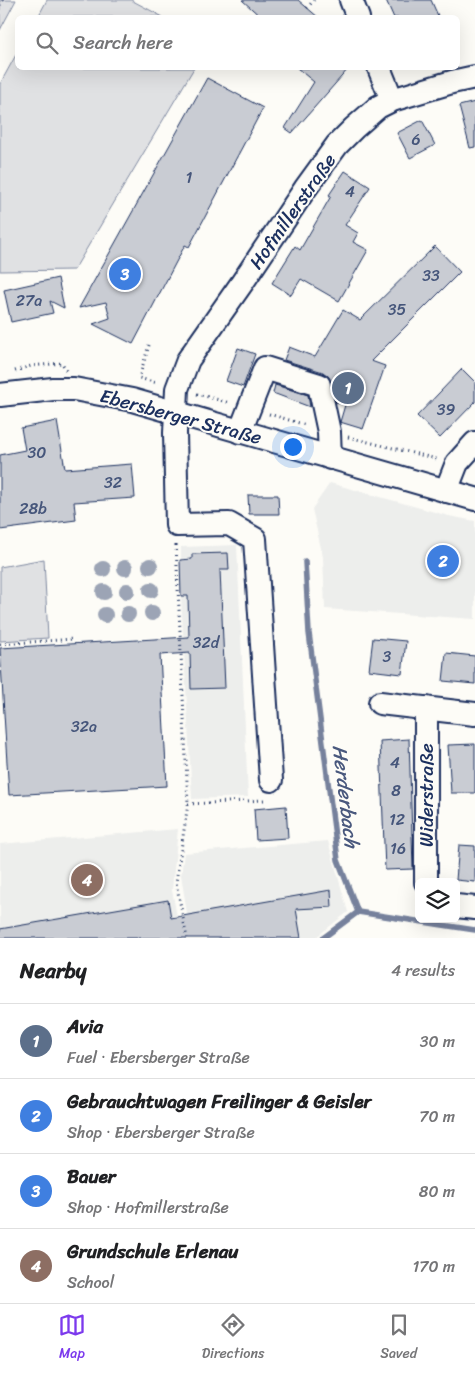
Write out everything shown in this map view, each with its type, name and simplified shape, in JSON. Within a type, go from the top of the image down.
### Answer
[{"type":"street","points":[[351,0],[357,15]]},
{"type":"street","points":[[380,70],[392,100]]},
{"type":"street","name":"Hofmillerstraße","points":[[271,780],[255,539],[229,524],[177,525],[175,433],[178,389],[188,360],[337,145],[378,107],[392,100],[475,77]]},
{"type":"street","points":[[240,432],[264,368],[318,385],[329,432],[330,458]]},
{"type":"street","name":"Ebersberger Straße","points":[[0,396],[53,389],[74,389],[132,400],[475,499]]},
{"type":"street","points":[[446,491],[456,463],[475,443]]},
{"type":"street","points":[[380,703],[475,714]]},
{"type":"street","name":"Widerstraße","points":[[426,708],[426,878]]},
{"type":"street","points":[[460,906],[475,908]]},
{"type":"path","points":[[0,5],[3,0]]},
{"type":"path","points":[[308,8],[314,0]]},
{"type":"path","points":[[148,380],[138,378],[149,345]]},
{"type":"path","points":[[203,396],[373,444],[456,463]]},
{"type":"path","points":[[176,542],[188,804],[176,882],[187,938]]},
{"type":"path","points":[[0,644],[74,639]]},
{"type":"path","points":[[188,804],[272,800],[271,780]]},
{"type":"shaded area","points":[[0,0],[16,0],[0,30]]},
{"type":"shaded area","points":[[47,0],[131,0],[159,15],[39,15]]},
{"type":"shaded area","points":[[15,57],[15,70],[193,70],[74,270],[0,271],[0,84]]},
{"type":"shaded area","points":[[330,483],[449,516],[475,521],[475,619],[325,609],[323,557],[312,509]]},
{"type":"shaded area","points":[[237,545],[248,797],[192,799],[181,596],[181,547]]},
{"type":"shaded area","points":[[44,559],[48,638],[0,641],[0,567]]},
{"type":"shaded area","points":[[178,829],[172,890],[181,938],[0,938],[0,844]]},
{"type":"shaded area","points":[[328,841],[348,912],[315,938],[191,938],[181,875],[184,853]]},
{"type":"building","points":[[242,0],[298,0],[316,15],[259,15]]},
{"type":"building","points":[[386,0],[431,0],[438,15],[393,15]]},
{"type":"building","points":[[299,70],[347,70],[292,133],[285,128],[314,82]]},
{"type":"building","points":[[207,78],[263,108],[189,247],[185,245],[133,344],[93,324],[110,318],[106,302],[79,308]]},
{"type":"building","points":[[475,102],[475,147],[470,148],[459,106]]},
{"type":"building","points":[[422,120],[435,145],[410,158],[397,133]]},
{"type":"building","points":[[345,171],[370,187],[345,225],[358,233],[353,242],[368,250],[339,301],[301,279],[291,295],[272,283],[295,246],[300,250],[331,196],[329,195]]},
{"type":"building","points":[[435,246],[460,272],[371,361],[385,366],[363,429],[340,422],[345,405],[336,402],[329,377],[323,372],[284,360],[289,347],[315,357],[343,310],[360,320]]},
{"type":"building","points":[[58,278],[64,308],[50,301],[53,313],[11,322],[4,290]]},
{"type":"building","points":[[238,348],[255,354],[243,387],[226,381]]},
{"type":"building","points":[[462,369],[475,382],[475,402],[440,438],[417,416]]},
{"type":"building","points":[[275,385],[308,395],[310,407],[273,393]]},
{"type":"building","points":[[57,421],[65,469],[132,464],[135,498],[74,502],[76,520],[0,530],[0,455],[25,450],[21,428]]},
{"type":"building","points":[[248,495],[278,495],[279,514],[249,514]]},
{"type":"building","points":[[228,553],[229,570],[220,570],[225,688],[191,689],[190,653],[160,655],[167,786],[9,795],[0,648],[189,637],[188,596],[181,596],[180,560],[192,559],[192,554]]},
{"type":"building","points":[[373,638],[406,641],[402,674],[369,670]]},
{"type":"building","points":[[446,653],[475,656],[475,684],[443,681]]},
{"type":"building","points":[[409,739],[413,869],[385,870],[380,741]]},
{"type":"building","points":[[475,744],[475,793],[451,793],[448,745]]},
{"type":"building","points":[[286,806],[288,838],[256,840],[254,809]]},
{"type":"building","points":[[459,845],[475,846],[475,882],[460,880],[460,878],[456,878]]},
{"type":"building","points":[[331,890],[332,907],[296,909],[301,938],[0,938],[0,929],[168,900],[171,918]]},
{"type":"waterway","name":"Herderbach","points":[[305,562],[309,633],[338,860],[358,912],[475,930]]},
{"type":"waterway","points":[[323,938],[358,912]]},
{"type":"place","name":"Bauer","points":[[125,274]]},
{"type":"place","name":"Avia","points":[[348,388]]},
{"type":"place","name":"Gebrauchtwagen Freilinger & Geisler","points":[[443,561]]},
{"type":"place","name":"Grundschule Erlenau","points":[[87,880]]}]
